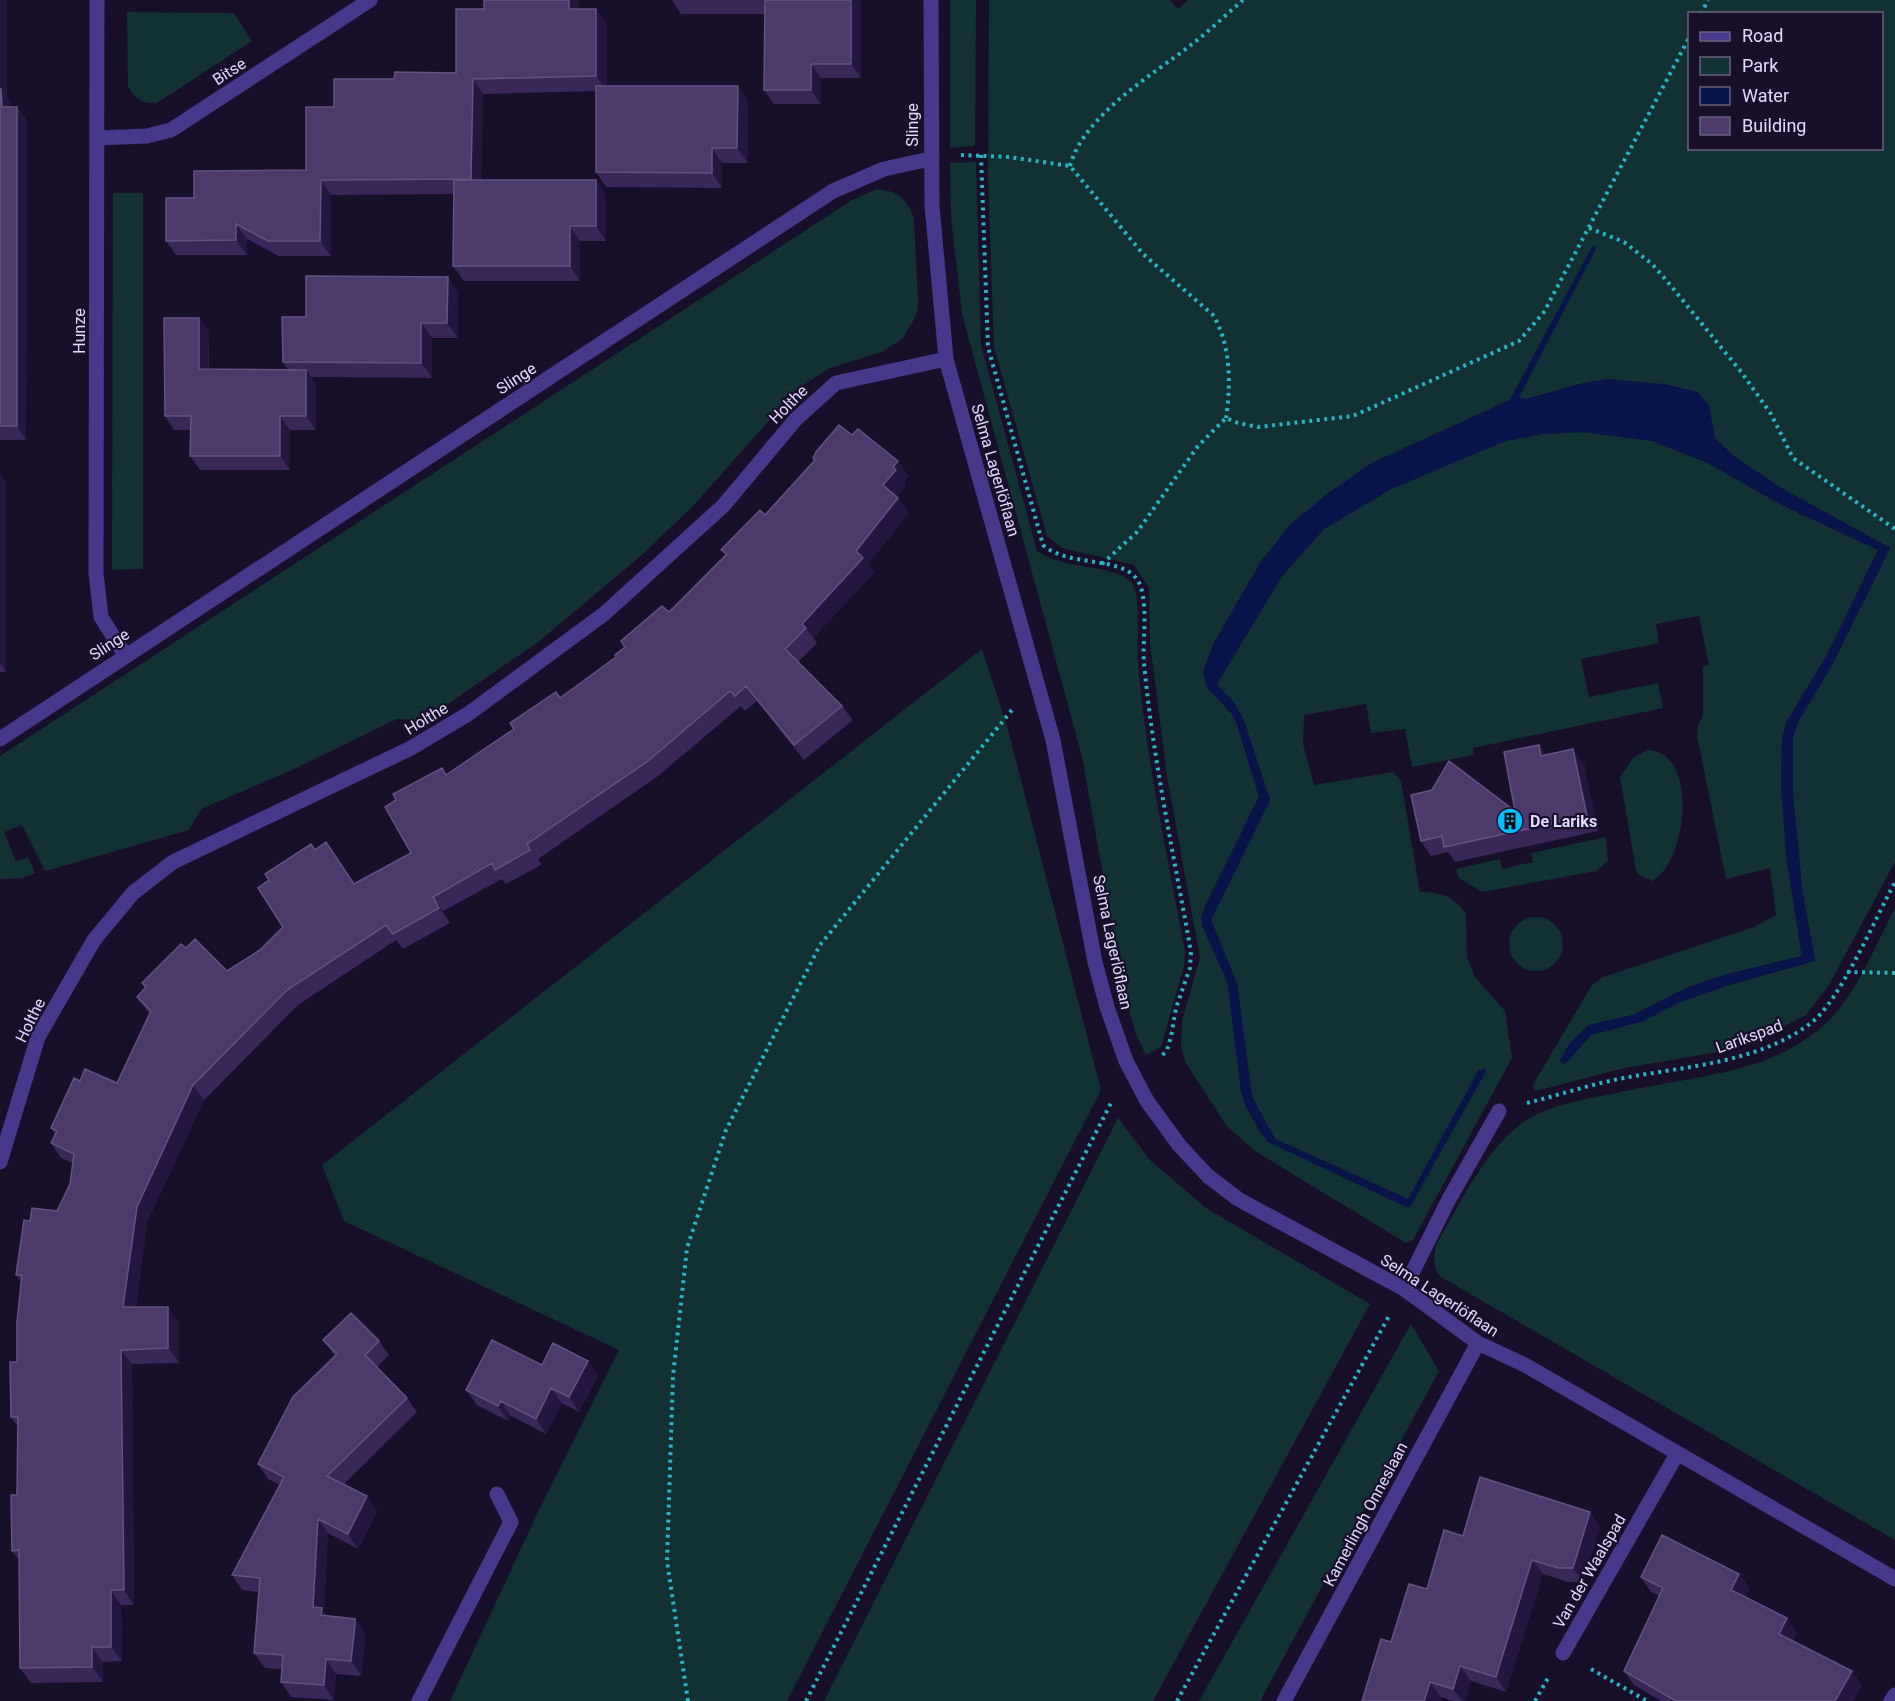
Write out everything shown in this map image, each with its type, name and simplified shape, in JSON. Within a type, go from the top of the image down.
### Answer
[{"type":"street","name":"Hunze","points":[[97,0],[96,581],[101,617],[125,655]]},
{"type":"street","name":"Bitse","points":[[97,138],[147,136],[171,130],[370,0]]},
{"type":"street","name":"Slinge","points":[[0,739],[833,191],[884,169],[930,159],[931,0]]},
{"type":"street","name":"Selma Lagerlöflaan","points":[[930,159],[938,293],[946,359],[1039,686],[1063,780],[1095,962],[1107,1006],[1134,1079],[1179,1145],[1208,1176],[1238,1199],[1404,1289],[1478,1343],[1525,1365],[1895,1579]]},
{"type":"street","name":"Holthe","points":[[0,1162],[39,1037],[94,940],[133,893],[173,862],[411,748],[468,714],[612,606],[723,506],[796,419],[836,383],[946,359]]},
{"type":"street","points":[[1404,1289],[1448,1201],[1499,1111]]},
{"type":"street","name":"Kamerlingh Onneslaan","points":[[1284,1701],[1478,1343]]},
{"type":"street","name":"Van der Waalspad","points":[[1563,1653],[1677,1454]]},
{"type":"street","points":[[419,1701],[511,1521],[497,1494]]},
{"type":"street","points":[[1892,1701],[1895,1695]]},
{"type":"path","points":[[1070,166],[1073,155],[1084,137],[1119,100],[1194,44],[1243,0]]},
{"type":"path","points":[[1226,418],[1258,427],[1353,416],[1376,408],[1443,374],[1519,341],[1538,321],[1688,38]]},
{"type":"path","points":[[930,159],[951,155],[981,155],[1070,166],[1143,254],[1213,315],[1219,324],[1227,354],[1229,376],[1226,418],[1198,446],[1137,532],[1102,564]]},
{"type":"path","points":[[806,1701],[1109,1104],[1167,1050],[1176,1008],[1190,968],[1191,952],[1154,743],[1144,662],[1142,591],[1135,576],[1125,569],[1054,555],[1043,545],[988,347],[981,155]]},
{"type":"path","points":[[1589,228],[1624,242],[1652,264],[1742,374],[1771,414],[1793,458],[1895,529]]},
{"type":"path","points":[[688,1701],[667,1561],[673,1376],[687,1248],[726,1130],[820,945],[1022,698],[1039,686]]},
{"type":"path","name":"Larikspad","points":[[1499,1111],[1622,1078],[1731,1059],[1772,1044],[1812,1022],[1838,990],[1895,882]]},
{"type":"path","points":[[1847,972],[1895,973]]},
{"type":"path","points":[[1177,1701],[1404,1289]]},
{"type":"path","name":"Van der Waalspad","points":[[1563,1653],[1647,1701]]},
{"type":"green space","points":[[950,0],[976,0],[975,146],[950,148]]},
{"type":"green space","points":[[989,0],[1170,0],[1178,9],[1188,0],[1895,0],[1895,862],[1829,985],[1806,1015],[1768,1035],[1729,1050],[1620,1069],[1536,1091],[1533,1088],[1592,985],[1603,977],[1754,927],[1776,915],[1770,868],[1726,879],[1697,735],[1698,725],[1703,715],[1703,666],[1709,665],[1699,616],[1656,624],[1659,643],[1581,659],[1589,697],[1658,683],[1663,708],[1473,748],[1473,755],[1412,767],[1405,729],[1371,733],[1366,704],[1304,715],[1303,744],[1314,785],[1393,772],[1401,781],[1420,892],[1446,896],[1466,913],[1467,957],[1475,977],[1505,1011],[1512,1058],[1413,1240],[1406,1243],[1255,1151],[1226,1125],[1186,1063],[1181,1047],[1182,1021],[1200,958],[1167,776],[1150,643],[1149,588],[1134,565],[1062,548],[1047,536],[994,347],[988,179]],"holes":[[[1592,247],[1519,397],[1526,399],[1588,382],[1663,384],[1697,392],[1709,406],[1715,438],[1736,458],[1781,488],[1890,548],[1831,667],[1798,722],[1793,737],[1793,795],[1802,888],[1815,961],[1728,985],[1678,1003],[1643,1021],[1591,1035],[1585,1040],[1589,1025],[1633,1015],[1686,988],[1724,975],[1802,956],[1787,862],[1781,787],[1782,738],[1787,721],[1827,655],[1878,550],[1780,504],[1706,462],[1652,441],[1584,432],[1542,434],[1505,441],[1391,489],[1324,529],[1282,576],[1218,682],[1218,686],[1243,718],[1270,800],[1211,920],[1237,984],[1252,1097],[1275,1139],[1408,1199],[1485,1068],[1486,1071],[1410,1206],[1262,1135],[1246,1107],[1241,1091],[1227,981],[1202,925],[1205,906],[1259,797],[1237,724],[1232,714],[1207,687],[1203,672],[1214,643],[1262,560],[1327,494],[1372,463],[1510,400]]]},
{"type":"green space","points":[[127,12],[234,13],[252,41],[157,103],[148,103],[137,98],[128,87]]},
{"type":"green space","points":[[976,162],[981,345],[1037,551],[1060,561],[1123,576],[1131,582],[1136,598],[1138,663],[1146,736],[1185,952],[1184,966],[1161,1047],[1146,1055],[1135,1032],[1123,986],[1082,757],[962,314],[951,216],[950,163]]},
{"type":"green space","points":[[877,189],[901,197],[909,206],[914,219],[917,314],[903,338],[882,352],[830,368],[797,389],[693,506],[643,554],[537,643],[423,721],[397,719],[290,771],[201,809],[189,830],[45,871],[22,825],[4,832],[16,861],[28,857],[35,873],[22,878],[0,879],[0,756],[852,200]]},
{"type":"green space","points":[[113,193],[143,193],[143,569],[112,570]]},
{"type":"green space","points":[[982,649],[1007,726],[1101,1090],[787,1701],[450,1701],[538,1512],[619,1350],[344,1221],[322,1165]]},
{"type":"green space","points":[[1647,750],[1664,755],[1675,769],[1681,788],[1682,810],[1680,833],[1673,854],[1664,871],[1652,881],[1639,875],[1636,870],[1620,777],[1633,758]]},
{"type":"green space","points":[[1606,837],[1608,861],[1597,871],[1482,892],[1459,878],[1456,869],[1500,859],[1502,869],[1533,862],[1531,853]]},
{"type":"green space","points":[[1895,908],[1895,1540],[1441,1277],[1436,1270],[1434,1258],[1436,1245],[1478,1172],[1505,1138],[1520,1125],[1537,1114],[1559,1106],[1717,1074],[1773,1057],[1799,1044],[1822,1027],[1843,1004],[1864,970]]},
{"type":"green space","points":[[1536,917],[1546,919],[1555,925],[1561,934],[1563,944],[1561,954],[1555,963],[1546,969],[1536,971],[1526,969],[1517,963],[1511,954],[1509,944],[1511,934],[1517,925],[1526,919]]},
{"type":"green space","points":[[1118,1118],[1150,1160],[1206,1208],[1370,1304],[1153,1701],[824,1701]]},
{"type":"green space","points":[[1411,1324],[1439,1371],[1260,1701],[1199,1701]]},
{"type":"water","points":[[1593,245],[1597,247],[1519,397],[1526,399],[1607,379],[1663,384],[1697,392],[1709,406],[1715,438],[1736,458],[1781,488],[1890,548],[1831,667],[1798,722],[1793,737],[1793,795],[1802,888],[1815,961],[1728,985],[1678,1003],[1643,1021],[1591,1035],[1566,1063],[1563,1064],[1560,1060],[1569,1044],[1589,1025],[1633,1015],[1686,988],[1724,975],[1802,956],[1787,862],[1781,787],[1782,738],[1787,721],[1827,655],[1878,550],[1780,504],[1706,462],[1652,441],[1584,432],[1542,434],[1505,441],[1391,489],[1324,529],[1282,576],[1218,682],[1218,686],[1234,702],[1243,718],[1270,800],[1211,920],[1237,984],[1252,1097],[1275,1139],[1408,1199],[1478,1071],[1485,1068],[1486,1071],[1410,1207],[1406,1207],[1268,1142],[1246,1107],[1241,1091],[1227,981],[1202,925],[1201,916],[1259,796],[1237,724],[1232,714],[1207,687],[1203,672],[1214,643],[1262,560],[1291,524],[1327,494],[1372,463],[1510,400]]},
{"type":"building","points":[[484,0],[569,0],[569,9],[596,9],[596,76],[473,79],[471,179],[321,180],[320,241],[268,241],[236,224],[236,240],[166,241],[166,198],[194,198],[194,171],[306,170],[306,107],[334,107],[334,79],[394,79],[395,72],[456,73],[456,9],[484,9]]},
{"type":"building","points":[[765,0],[851,0],[851,64],[811,64],[811,90],[764,90]]},
{"type":"building","points":[[596,86],[738,86],[737,148],[712,148],[712,173],[596,172]]},
{"type":"building","points":[[0,89],[2,107],[17,107],[17,426],[0,426]]},
{"type":"building","points":[[454,180],[596,180],[596,226],[570,226],[570,266],[453,266]]},
{"type":"building","points":[[306,276],[448,277],[447,323],[421,323],[421,363],[283,362],[282,317],[306,317]]},
{"type":"building","points":[[164,318],[199,318],[199,369],[306,370],[306,416],[280,416],[280,456],[190,456],[191,416],[165,416]]},
{"type":"building","points":[[839,425],[852,435],[858,429],[898,461],[893,467],[896,470],[883,485],[898,498],[856,551],[863,558],[802,624],[806,628],[785,649],[842,706],[794,745],[746,686],[735,696],[730,691],[648,761],[527,844],[530,850],[495,870],[492,863],[433,897],[439,908],[393,934],[386,925],[287,990],[193,1085],[137,1207],[123,1307],[168,1307],[168,1348],[121,1350],[124,1590],[111,1590],[111,1647],[92,1647],[92,1667],[20,1668],[19,1550],[12,1551],[11,1495],[17,1495],[18,1417],[11,1417],[10,1362],[17,1362],[17,1322],[22,1275],[16,1275],[24,1220],[30,1221],[32,1208],[57,1211],[70,1184],[74,1154],[51,1143],[57,1131],[51,1128],[74,1078],[80,1081],[85,1069],[117,1083],[151,1011],[137,997],[146,987],[142,983],[181,944],[186,948],[195,939],[227,971],[260,950],[283,927],[258,888],[269,880],[265,874],[311,844],[315,850],[326,842],[354,884],[411,853],[385,807],[396,800],[393,794],[442,768],[446,775],[514,729],[510,723],[556,692],[560,698],[616,657],[615,655],[625,647],[621,641],[662,606],[669,612],[727,554],[721,550],[760,510],[765,515],[815,460],[813,458],[816,452]]},
{"type":"building","name":"De Lariks","points":[[1539,745],[1541,756],[1573,749],[1587,816],[1444,847],[1442,836],[1421,841],[1411,795],[1432,790],[1449,761],[1515,811],[1504,752]]},
{"type":"building","points":[[351,1313],[379,1341],[365,1355],[407,1398],[327,1476],[367,1496],[348,1534],[318,1519],[313,1607],[322,1608],[321,1615],[355,1619],[351,1661],[326,1659],[324,1685],[281,1682],[283,1655],[254,1653],[260,1578],[232,1575],[284,1477],[258,1464],[293,1397],[337,1354],[323,1340]]},
{"type":"building","points":[[492,1340],[542,1365],[553,1343],[588,1361],[569,1397],[551,1388],[536,1419],[501,1401],[498,1406],[466,1390]]},
{"type":"building","points":[[1480,1477],[1590,1512],[1573,1568],[1558,1568],[1532,1560],[1496,1677],[1460,1666],[1453,1689],[1430,1682],[1424,1701],[1362,1701],[1381,1639],[1391,1642],[1409,1584],[1427,1589],[1444,1530],[1463,1536]]},
{"type":"building","points":[[1662,1535],[1739,1574],[1731,1590],[1787,1618],[1779,1634],[1852,1671],[1835,1701],[1676,1701],[1624,1671],[1663,1588],[1641,1577]]},
{"type":"place","name":"De Lariks","points":[[1510,821]]}]
